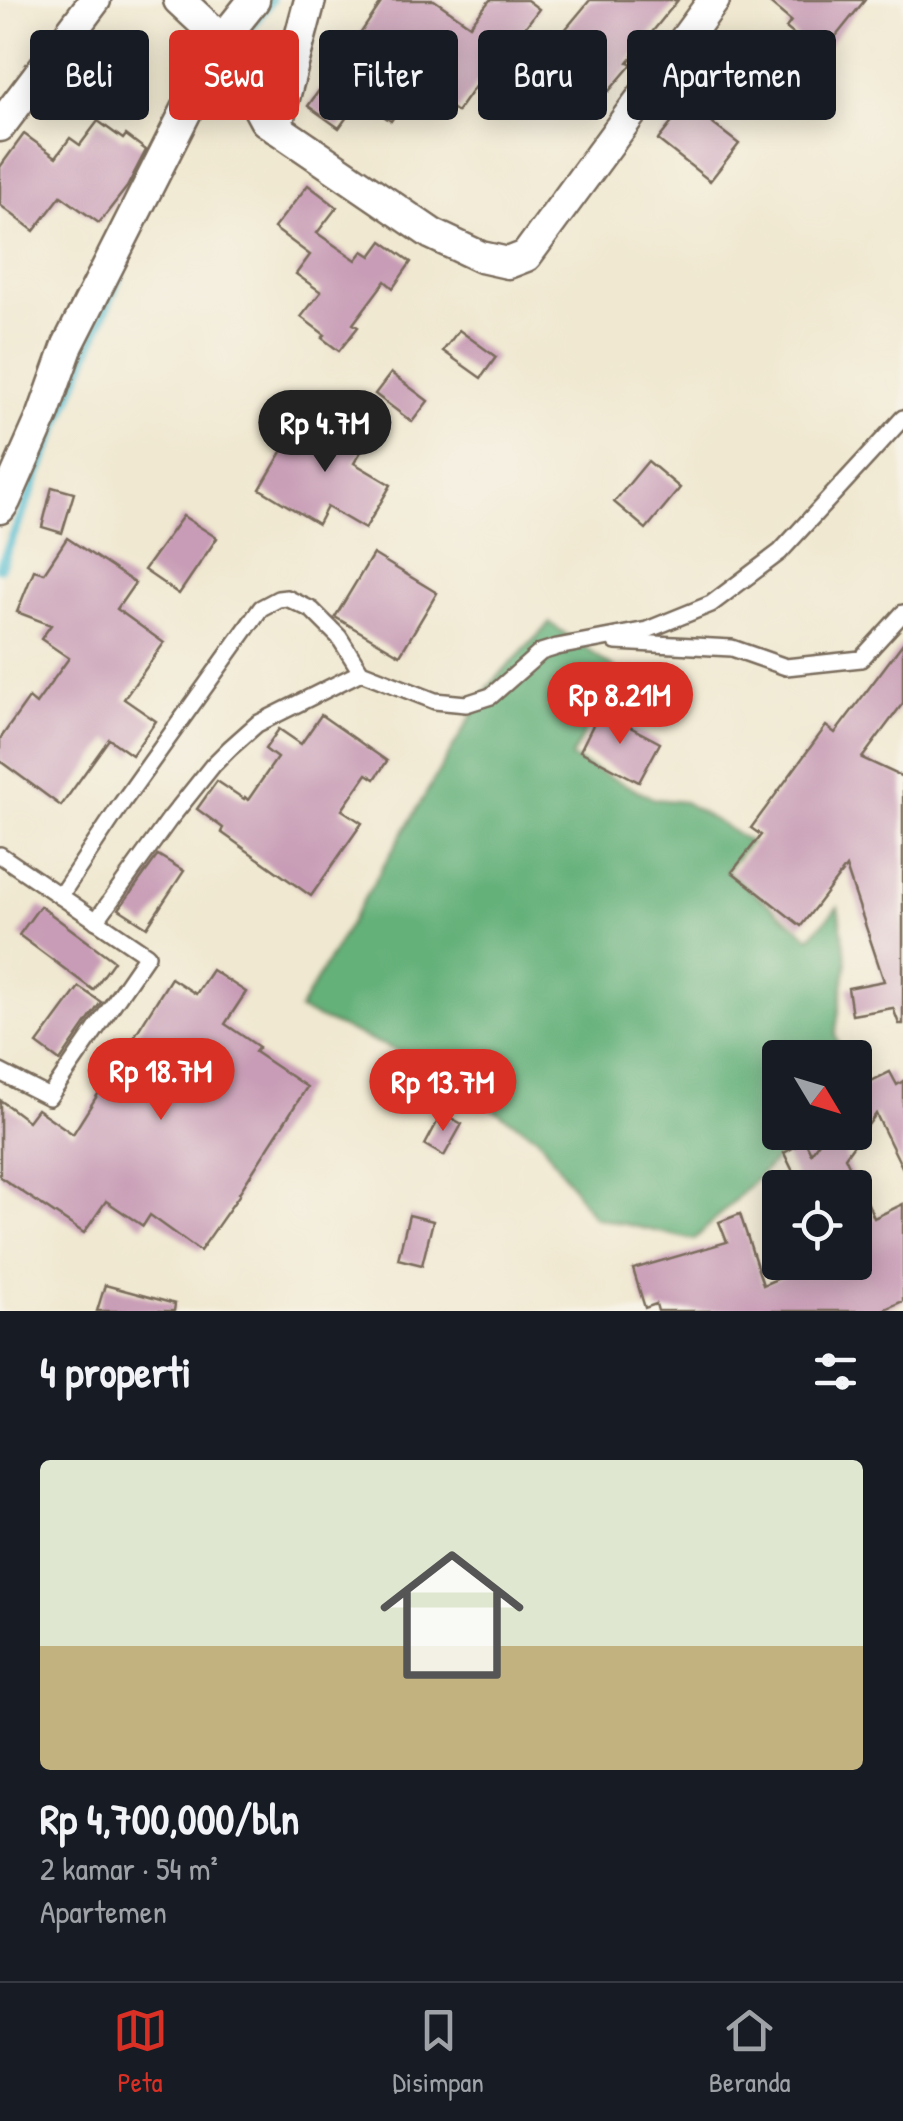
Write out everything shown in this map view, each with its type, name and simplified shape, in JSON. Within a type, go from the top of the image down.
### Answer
[{"type":"street","points":[[0,126],[95,0]]},
{"type":"street","points":[[179,0],[211,30]]},
{"type":"street","points":[[230,30],[254,0]]},
{"type":"street","points":[[270,124],[310,0]]},
{"type":"street","points":[[268,120],[432,234],[481,257],[508,263],[526,256],[714,0]]},
{"type":"street","points":[[2,502],[43,416],[68,345],[182,120]]},
{"type":"lane","points":[[60,896],[261,608],[287,598],[312,610],[339,637],[360,672],[435,701],[466,704],[492,696],[541,652],[647,630],[711,604],[780,552],[903,418]]},
{"type":"lane","points":[[589,640],[732,648],[786,667],[861,659],[903,614]]},
{"type":"lane","points":[[96,921],[213,764],[257,724],[360,672]]},
{"type":"lane","points":[[0,855],[146,955],[49,1097],[0,1072]]},
{"type":"green space","points":[[550,623],[618,671],[571,758],[655,799],[684,802],[750,842],[726,871],[810,937],[838,907],[847,962],[837,1040],[762,1040],[762,1150],[786,1150],[694,1240],[593,1217],[538,1137],[400,1052],[299,1010],[489,686]]},
{"type":"building","points":[[383,0],[434,0],[470,25],[490,0],[527,0],[539,9],[523,30],[478,30],[478,82],[458,111],[458,30],[363,30]]},
{"type":"building","points":[[590,0],[678,0],[654,30],[627,30],[627,70],[609,91],[607,30],[565,30]]},
{"type":"building","points":[[766,0],[865,0],[836,36],[836,30],[788,30],[791,21]]},
{"type":"building","points":[[319,90],[319,114],[308,106]]},
{"type":"building","points":[[328,120],[345,120],[339,128]]},
{"type":"building","points":[[674,120],[716,120],[713,124],[739,144],[710,181],[658,140]]},
{"type":"building","points":[[98,121],[146,150],[127,187],[99,223],[61,196],[34,231],[0,205],[0,167],[24,134],[56,157],[70,138],[80,145]]},
{"type":"building","points":[[308,185],[337,207],[317,233],[356,260],[363,251],[371,256],[382,241],[411,262],[393,288],[385,281],[353,324],[358,327],[339,351],[301,317],[321,292],[296,274],[310,255],[274,228]]},
{"type":"building","points":[[459,330],[496,357],[481,378],[443,351]]},
{"type":"building","points":[[391,373],[428,401],[412,422],[375,394]]},
{"type":"building","points":[[306,411],[365,445],[354,463],[391,485],[365,529],[327,507],[318,524],[260,489]]},
{"type":"building","points":[[648,461],[680,488],[646,529],[614,502]]},
{"type":"building","points":[[52,487],[74,493],[62,533],[42,527]]},
{"type":"building","points":[[183,516],[217,538],[179,594],[144,570]]},
{"type":"building","points":[[67,538],[135,583],[117,609],[164,643],[124,699],[156,721],[132,755],[109,739],[61,806],[0,761],[0,739],[29,698],[36,704],[69,658],[41,639],[51,625],[17,612],[34,570],[44,573]]},
{"type":"building","points":[[373,554],[437,593],[400,655],[335,617]]},
{"type":"building","points":[[903,643],[903,703],[862,758],[903,777],[903,1024],[899,1024],[893,1008],[852,1015],[848,988],[884,981],[846,867],[801,926],[732,872],[761,835],[751,828],[826,726],[835,733]]},
{"type":"building","points":[[600,711],[660,743],[639,782],[580,751]]},
{"type":"building","points":[[321,715],[387,761],[375,779],[367,774],[342,810],[362,823],[311,896],[221,832],[223,828],[197,809],[217,781],[248,800],[277,758],[265,749],[279,729],[301,744]]},
{"type":"building","points":[[158,855],[184,871],[147,927],[119,909]]},
{"type":"building","points":[[40,906],[114,961],[93,990],[19,935]]},
{"type":"building","points":[[212,970],[246,992],[225,1024],[259,1047],[255,1052],[307,1087],[200,1251],[150,1215],[143,1226],[106,1201],[84,1233],[0,1177],[0,1100],[28,1121],[37,1109],[73,1134],[171,978],[196,994]]},
{"type":"building","points":[[79,987],[101,1002],[60,1061],[37,1044]]},
{"type":"building","points":[[890,1072],[897,1085],[903,1081],[903,1169],[876,1114],[872,1120],[872,1081]]},
{"type":"building","points":[[442,1113],[462,1124],[444,1156],[425,1145]]},
{"type":"building","points":[[850,1150],[845,1157],[851,1170],[792,1170],[784,1153]]},
{"type":"building","points":[[903,1204],[903,1301],[881,1311],[658,1311],[656,1304],[645,1308],[633,1269],[727,1242],[719,1222],[740,1214],[763,1285],[775,1280],[872,1280],[872,1213],[874,1218]]},
{"type":"building","points":[[409,1215],[433,1221],[422,1265],[398,1259]]},
{"type":"building","points":[[105,1285],[175,1304],[174,1311],[97,1311]]},
{"type":"waterway","points":[[249,30],[271,0]]},
{"type":"waterway","points":[[0,568],[120,275]]}]
